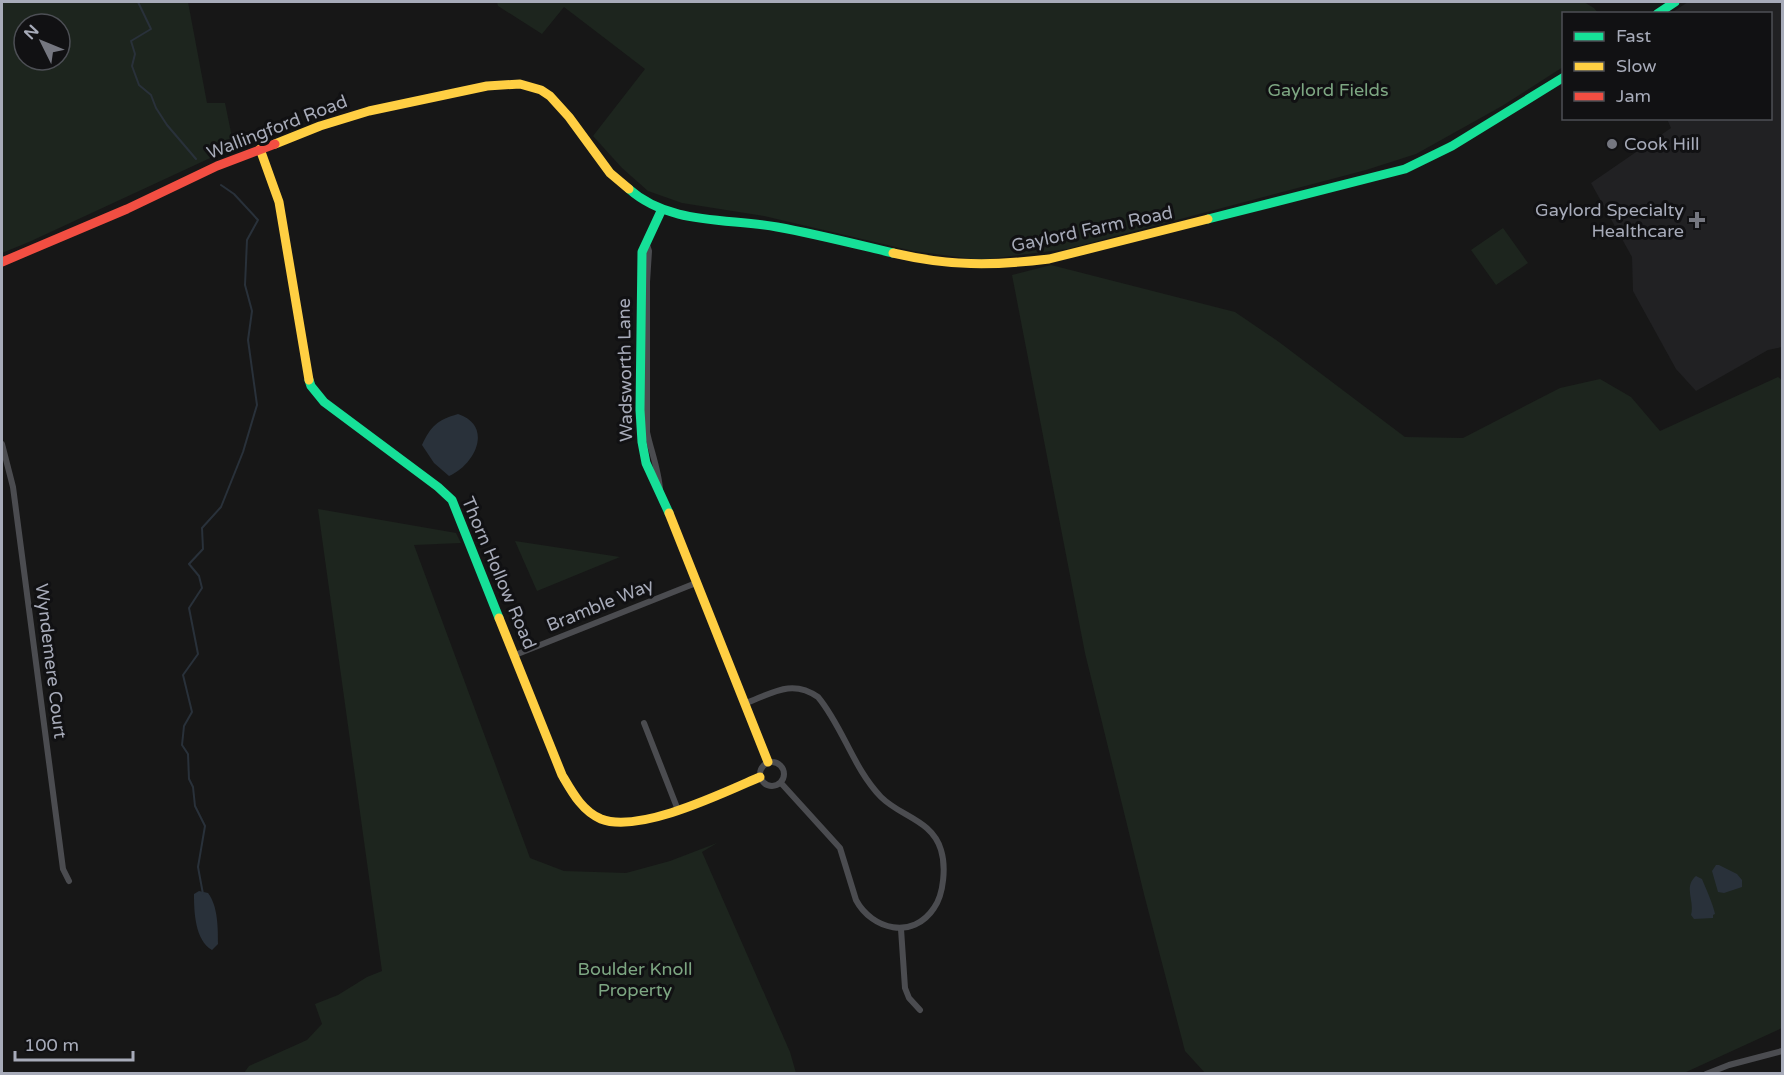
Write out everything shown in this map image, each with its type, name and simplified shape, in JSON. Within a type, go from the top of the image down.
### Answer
[{"type":"street","points":[[1660,12],[1675,2]]},
{"type":"street","name":"Gaylord Farm Road","points":[[569,117],[610,173],[634,194],[662,209],[694,218],[760,224],[794,230],[923,260],[975,265],[1049,259],[1405,169],[1452,146],[1562,77]]},
{"type":"street","name":"Wallingford Road","points":[[2,262],[91,225],[217,166],[320,126],[361,113],[487,86],[520,84],[532,86],[550,96],[569,117]]},
{"type":"street","name":"Thorn Hollow Road","points":[[260,149],[279,202],[306,369],[311,386],[332,409],[438,487],[452,500],[562,775],[577,801],[596,816],[623,824],[655,819],[760,777]]},
{"type":"street","name":"Wadsworth Lane","points":[[662,209],[642,252],[640,282],[641,434],[645,456],[653,483],[660,491],[768,762]]},
{"type":"street","name":"Wyndemere Court","points":[[2,444],[13,486],[63,869],[69,881]]},
{"type":"street","name":"Bramble Way","points":[[515,655],[696,583]]},
{"type":"street","points":[[744,704],[791,687],[810,692],[824,704],[872,786],[886,801],[920,821],[934,835],[942,852],[943,861],[938,899],[927,916],[901,929],[873,921],[856,900],[840,848],[781,783]]},
{"type":"street","points":[[644,723],[678,810]]},
{"type":"street","points":[[768,762],[776,762],[782,766],[784,777],[781,783],[769,786],[760,777],[762,767],[768,762]]},
{"type":"street","points":[[901,929],[905,988],[909,998],[920,1010]]},
{"type":"street","points":[[1706,1074],[1729,1065],[1782,1051]]},
{"type":"shaded area","name":"Gaylord Specialty Healthcare","points":[[1688,2],[1782,2],[1782,347],[1768,350],[1696,391],[1676,369],[1633,291],[1632,257],[1591,183],[1671,128],[1667,120],[1772,120],[1772,12],[1673,12]]},
{"type":"shaded area","points":[[458,414],[469,420],[475,427],[478,436],[477,445],[473,455],[466,463],[449,476],[434,463],[422,445],[428,433],[436,425]]},
{"type":"shaded area","points":[[1716,865],[1737,874],[1742,880],[1742,887],[1724,893],[1718,892],[1712,871]]},
{"type":"shaded area","points":[[1696,876],[1702,879],[1709,896],[1715,914],[1713,918],[1694,919],[1691,915],[1690,885]]},
{"type":"shaded area","points":[[199,891],[208,893],[216,911],[218,944],[212,950],[202,940],[197,925],[194,894]]},
{"type":"green space","points":[[2,2],[188,2],[207,103],[225,103],[234,147],[2,253]]},
{"type":"green space","name":"Gaylord Fields","points":[[497,2],[1584,2],[1597,12],[1562,12],[1562,68],[1502,106],[1416,154],[1366,170],[1067,249],[981,260],[913,251],[764,216],[682,203],[648,191],[622,168],[593,136],[645,69],[564,7],[542,34],[498,6]]},
{"type":"green space","points":[[1503,228],[1528,263],[1496,285],[1471,250]]},
{"type":"green space","points":[[1051,265],[1235,312],[1279,342],[1405,437],[1463,438],[1560,388],[1600,379],[1631,397],[1660,431],[1778,377],[1782,380],[1782,1028],[1684,1073],[1205,1073],[1185,1051],[1085,653],[1012,275]]},
{"type":"green space","name":"Boulder Knoll Property","points":[[318,509],[456,533],[461,543],[414,545],[530,858],[564,871],[626,873],[670,861],[717,843],[702,852],[790,1052],[796,1073],[244,1073],[249,1066],[307,1040],[322,1024],[315,1004],[338,995],[367,977],[382,971]]},
{"type":"green space","points":[[515,541],[620,557],[537,591]]},
{"type":"waterway","points":[[138,2],[151,29],[131,41],[135,54],[132,66],[139,85],[151,95],[167,125],[196,159]]},
{"type":"waterway","points":[[203,894],[198,867],[205,826],[195,806],[193,787],[189,779],[188,754],[182,745],[184,726],[192,712],[183,675],[198,654],[189,608],[202,588],[199,576],[189,564],[203,549],[202,528],[221,507],[243,452],[257,405],[248,340],[252,311],[245,285],[247,240],[258,220],[234,194],[221,185]]},
{"type":"traffic: fast","points":[[1660,12],[1675,2]]},
{"type":"traffic: fast","points":[[1208,219],[1405,169],[1452,146],[1562,78]]},
{"type":"traffic: fast","points":[[629,189],[645,201],[680,214],[777,227],[893,253]]},
{"type":"traffic: fast","points":[[662,209],[642,252],[640,410],[646,463],[669,513]]},
{"type":"traffic: fast","points":[[309,380],[324,402],[438,487],[452,500],[499,618]]},
{"type":"traffic: slow","points":[[275,144],[320,126],[369,111],[487,86],[520,84],[541,90],[550,96],[569,117],[610,173],[629,189]]},
{"type":"traffic: slow","points":[[260,149],[279,202],[309,380]]},
{"type":"traffic: slow","points":[[893,253],[971,264],[1049,259],[1208,219]]},
{"type":"traffic: slow","points":[[669,513],[768,762]]},
{"type":"traffic: slow","points":[[499,618],[562,775],[578,800],[594,816],[617,822],[658,817],[681,810],[760,777]]},
{"type":"traffic: jam","points":[[2,262],[127,209],[217,166],[275,144]]},
{"type":"place","name":"Cook Hill","points":[[1612,144]]},
{"type":"place","name":"Gaylord Specialty Healthcare","points":[[1697,220]]}]
